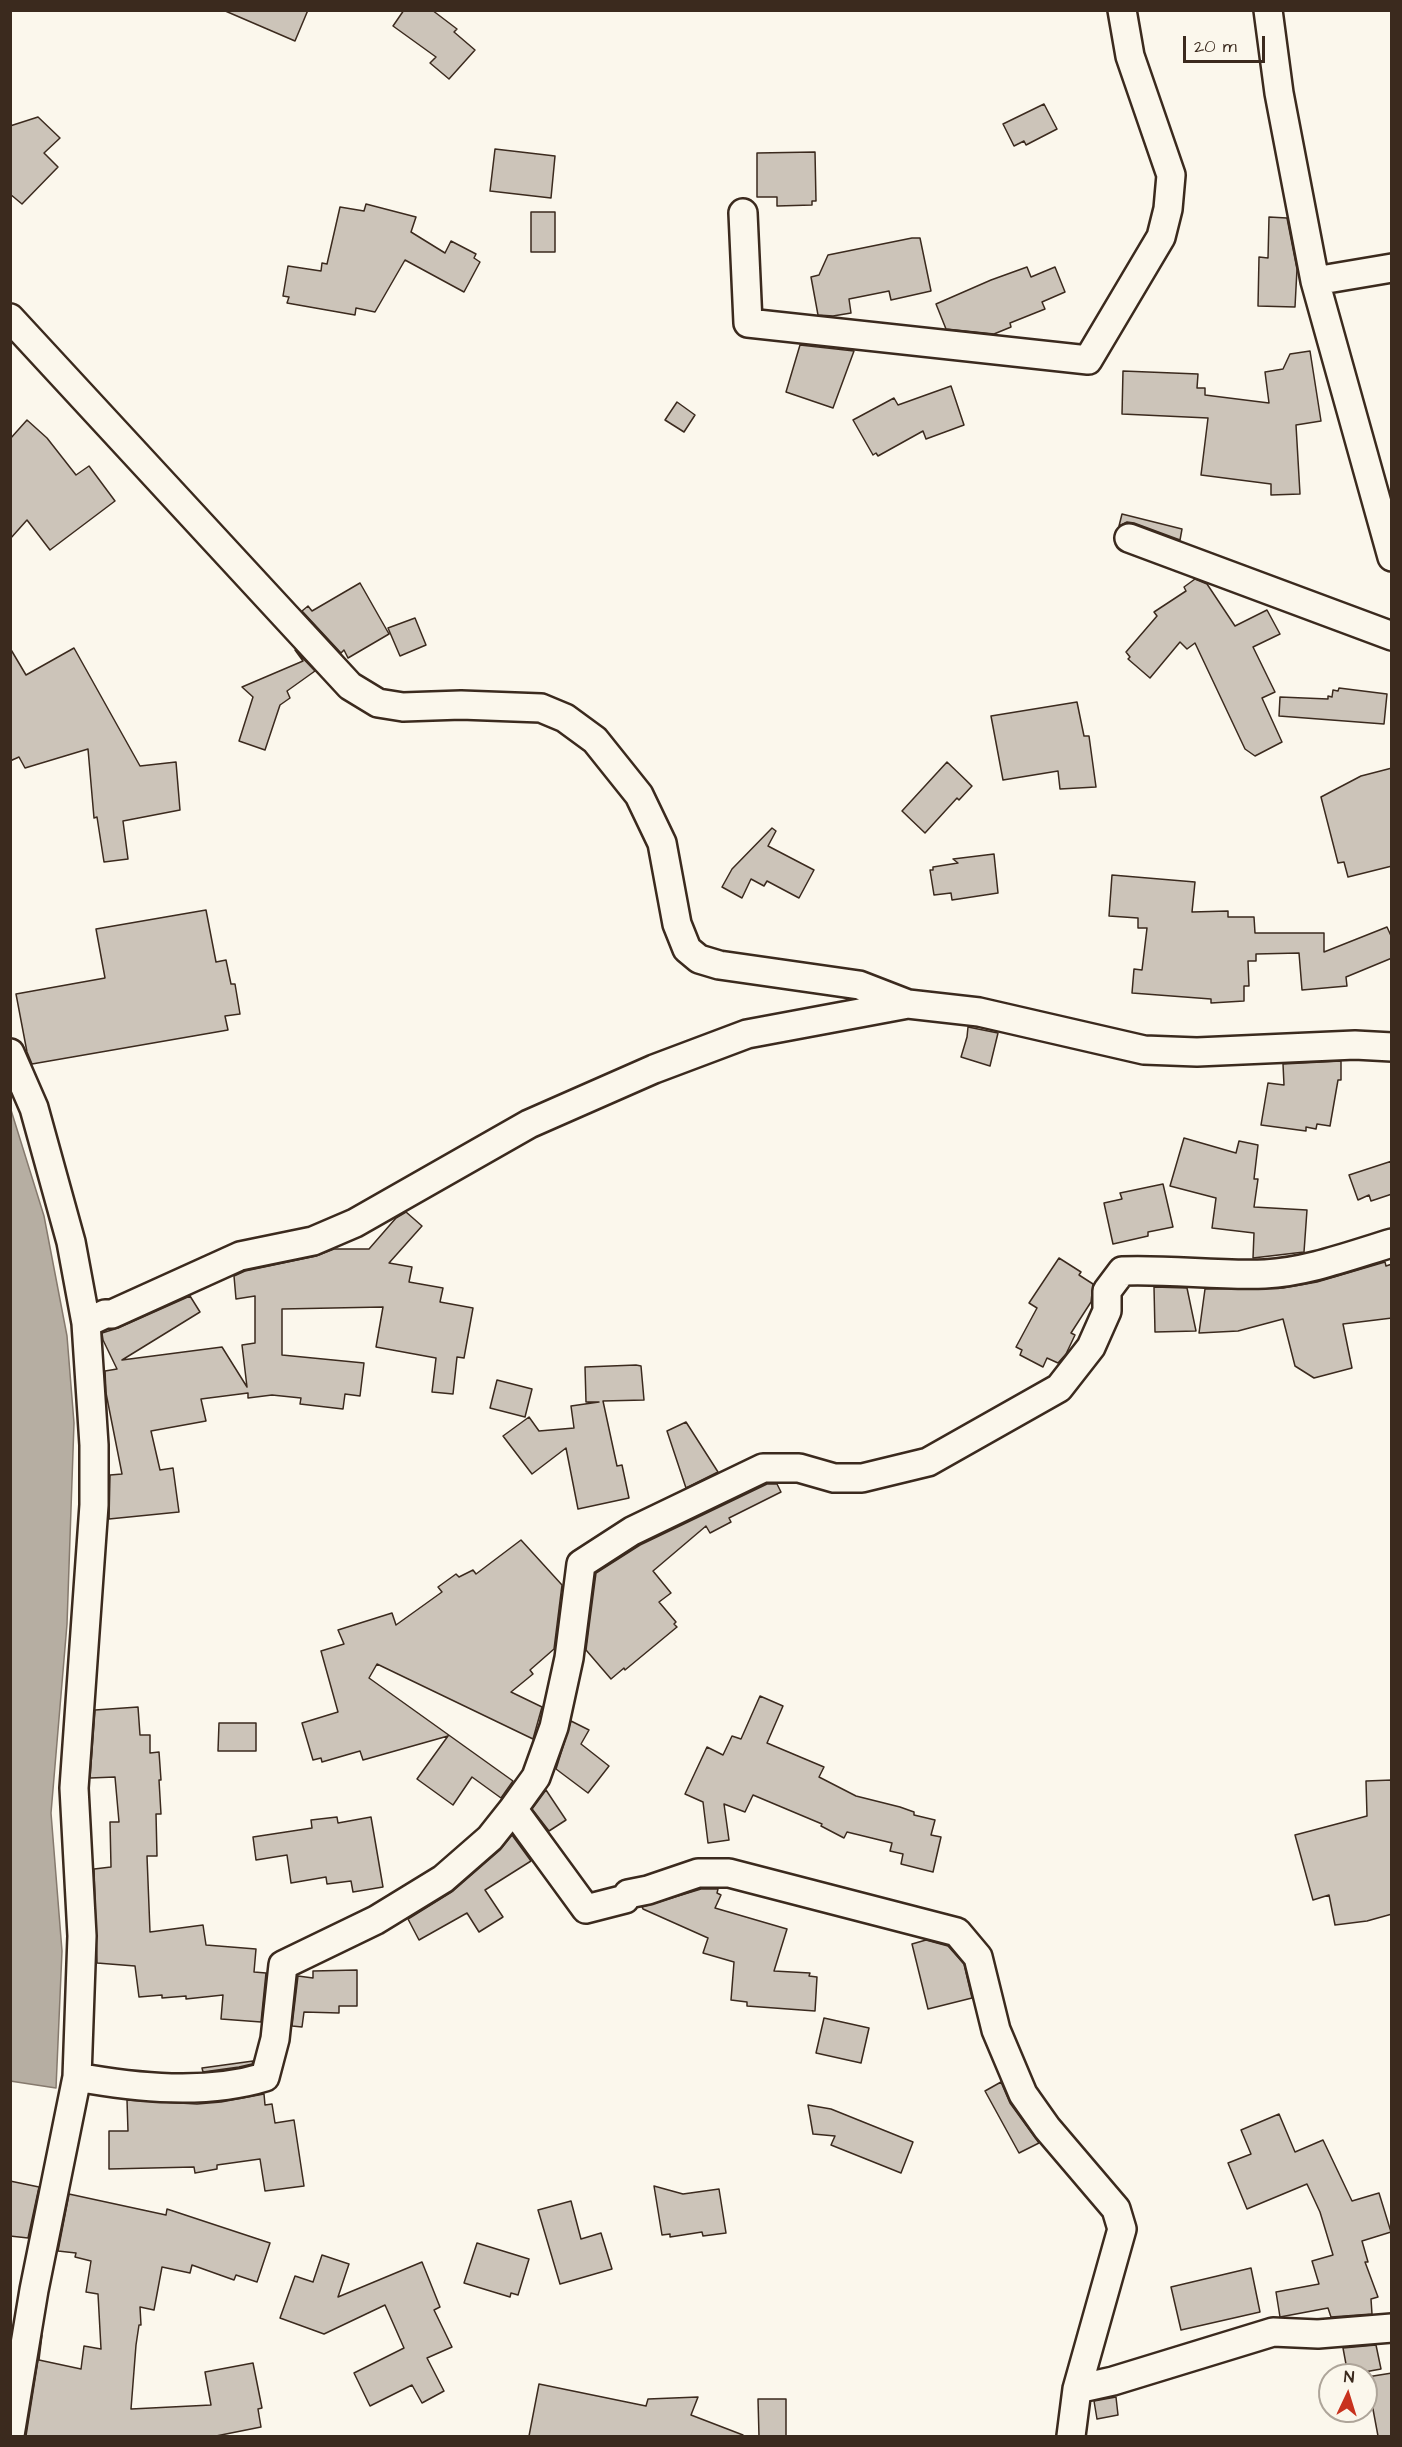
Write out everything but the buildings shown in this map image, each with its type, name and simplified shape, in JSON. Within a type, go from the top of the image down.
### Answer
[{"type":"street","points":[[743,213],[748,323],[1088,360],[1161,237],[1168,209],[1171,176],[1130,57],[1122,10]]},
{"type":"street","points":[[1268,10],[1280,93],[1315,281],[1392,557]]},
{"type":"street","points":[[1315,281],[1392,268]]},
{"type":"street","points":[[10,318],[350,686],[378,703],[402,707],[461,705],[541,708],[566,718],[595,740],[639,795],[662,843],[677,924],[687,949],[699,959],[719,965],[859,986],[908,1004],[979,1012],[1144,1050],[1197,1052],[1355,1045],[1392,1047]]},
{"type":"street","points":[[1129,538],[1392,636]]},
{"type":"street","points":[[86,1323],[105,1314],[112,1314],[240,1256],[313,1241],[355,1223],[530,1124],[654,1069],[747,1034],[908,1004]]},
{"type":"street","points":[[10,1053],[34,1108],[71,1242],[86,1323],[94,1445],[94,1505],[74,1788],[82,1936],[77,2077],[34,2290],[10,2435]]},
{"type":"street","points":[[77,2077],[161,2088],[244,2084],[265,2077],[275,2039],[283,1965],[376,1920],[443,1879],[490,1838],[536,1777],[554,1727],[569,1658],[581,1564],[632,1531],[763,1468],[799,1468],[834,1478],[862,1478],[928,1462],[1059,1388],[1091,1347],[1107,1311],[1107,1291],[1122,1271],[1267,1274],[1323,1264],[1392,1244]]},
{"type":"street","points":[[513,1809],[586,1909],[625,1899],[628,1894],[648,1890],[698,1873],[729,1873],[957,1932],[978,1957],[996,2030],[1023,2094],[1047,2128],[1116,2209],[1122,2229],[1077,2389],[1071,2436]]},
{"type":"street","points":[[1077,2389],[1113,2381],[1273,2332],[1318,2334],[1392,2328]]},
{"type":"shaded area","points":[[11,1110],[44,1216],[67,1336],[74,1423],[67,1624],[51,1813],[62,1951],[56,2088],[10,2081]]}]
